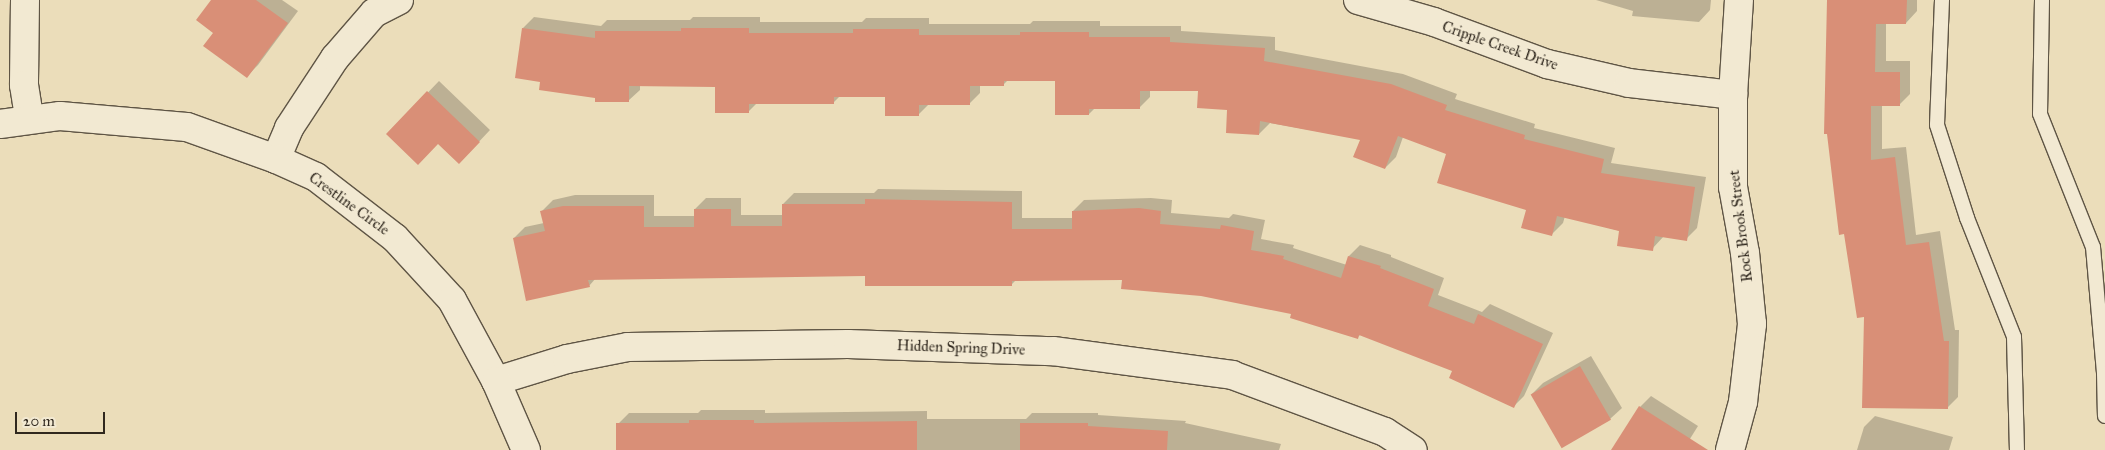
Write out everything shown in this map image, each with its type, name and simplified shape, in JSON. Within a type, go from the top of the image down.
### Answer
[{"type":"street","points":[[25,0],[24,84],[29,118]]},
{"type":"street","points":[[276,159],[289,128],[335,58],[374,13],[399,0]]},
{"type":"street","name":"Cripple Creek Drive","points":[[1358,0],[1434,22],[1547,64],[1629,83],[1733,95]]},
{"type":"street","name":"Rock Brook Street","points":[[1730,450],[1742,402],[1752,324],[1746,253],[1733,187],[1733,95],[1739,0]]},
{"type":"street","name":"Crestline Circle","points":[[0,124],[29,118],[60,116],[187,127],[276,159],[316,177],[395,238],[452,300],[496,381],[526,450]]},
{"type":"street","name":"Hidden Spring Drive","points":[[496,381],[567,359],[628,347],[848,344],[1052,351],[1232,375],[1385,432],[1413,450]]},
{"type":"lane","points":[[1942,0],[1937,125],[1967,218],[2014,337],[2017,450]]},
{"type":"lane","points":[[2042,0],[2040,114],[2093,247],[2104,373],[2105,416]]},
{"type":"building","points":[[211,0],[256,0],[288,23],[247,78],[203,46],[213,33],[196,20]]},
{"type":"building","points":[[1827,0],[1907,0],[1906,24],[1876,24],[1875,72],[1900,72],[1900,106],[1871,106],[1871,160],[1895,157],[1906,245],[1929,242],[1944,341],[1949,341],[1948,409],[1862,408],[1864,317],[1857,318],[1844,234],[1839,235],[1827,134],[1824,134]]},
{"type":"building","points":[[522,28],[595,38],[595,31],[681,31],[681,28],[749,28],[749,33],[853,33],[853,29],[919,29],[919,35],[1020,35],[1020,32],[1089,32],[1089,37],[1170,37],[1170,42],[1265,48],[1264,61],[1391,84],[1447,105],[1445,110],[1525,135],[1524,139],[1604,159],[1601,173],[1695,187],[1687,241],[1655,236],[1653,251],[1617,246],[1619,231],[1557,216],[1552,236],[1521,228],[1526,210],[1437,183],[1446,154],[1398,136],[1385,169],[1353,157],[1360,140],[1260,121],[1259,135],[1226,133],[1227,110],[1197,108],[1198,91],[1140,91],[1140,109],[1089,109],[1089,115],[1055,115],[1055,81],[1004,81],[1004,86],[970,86],[970,105],[919,105],[919,116],[885,116],[885,97],[834,97],[834,104],[749,104],[749,113],[715,113],[715,87],[629,86],[629,102],[595,102],[595,98],[539,90],[540,82],[515,78]]},
{"type":"building","points":[[427,91],[480,142],[459,164],[438,144],[418,165],[386,134]]},
{"type":"building","points":[[865,199],[1012,202],[1012,229],[1072,229],[1072,211],[1139,208],[1161,211],[1160,224],[1220,229],[1221,225],[1254,231],[1251,250],[1284,256],[1283,259],[1341,278],[1348,256],[1381,266],[1380,268],[1434,289],[1428,306],[1474,324],[1478,314],[1543,344],[1514,408],[1449,378],[1452,371],[1359,335],[1358,339],[1290,318],[1291,314],[1201,296],[1121,289],[1122,280],[1012,281],[1012,286],[865,286],[865,276],[588,280],[590,287],[526,301],[513,238],[545,231],[540,211],[563,206],[644,206],[644,227],[694,227],[694,209],[731,209],[731,226],[782,226],[782,204],[865,204]]},
{"type":"building","points":[[1580,366],[1611,420],[1562,448],[1531,394]]},
{"type":"building","points":[[1639,406],[1708,450],[1611,450]]},
{"type":"building","points":[[689,420],[754,420],[754,423],[917,421],[917,450],[616,450],[616,423],[689,423]]},
{"type":"building","points":[[1020,423],[1088,423],[1088,426],[1168,431],[1167,450],[1020,450]]}]
